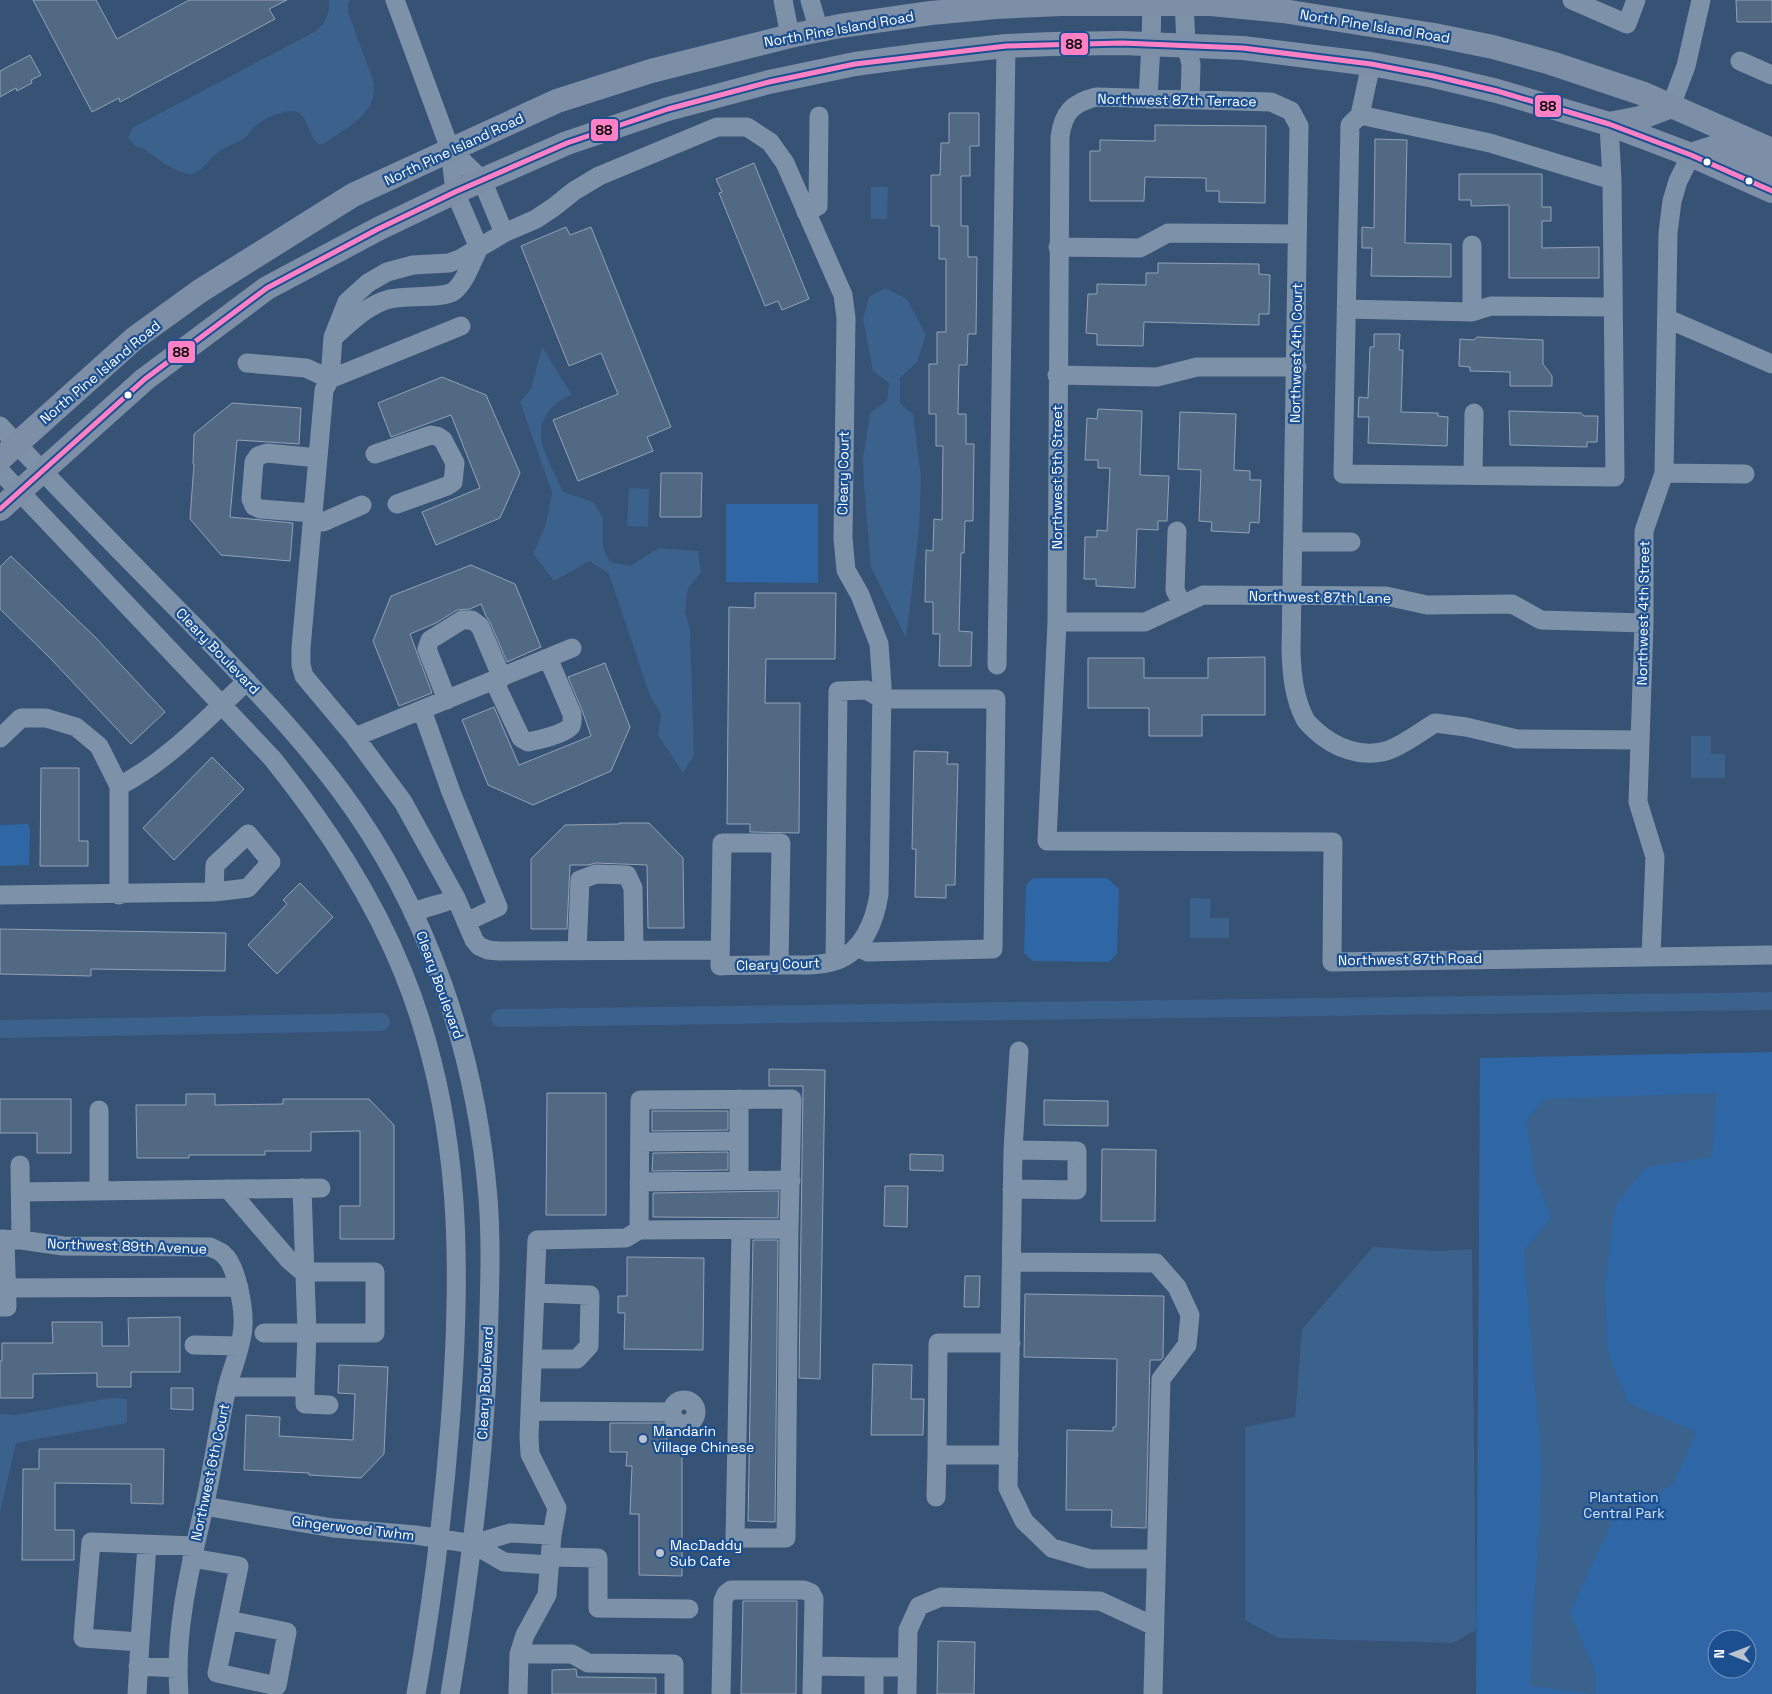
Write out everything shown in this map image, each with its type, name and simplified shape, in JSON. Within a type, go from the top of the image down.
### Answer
[{"type":"main road","name":"North Pine Island Road","points":[[8,451],[135,338],[200,291],[353,195],[557,101],[651,71],[790,36],[819,31],[931,13],[1061,4],[1184,2],[1282,11],[1434,35],[1493,47],[1551,63],[1644,94],[1772,150]]},
{"type":"main road","points":[[0,509],[145,379],[267,288],[378,229],[454,192],[567,143],[668,110],[769,82],[854,64],[922,54],[1006,46],[1152,44],[1244,48],[1370,64],[1434,76],[1497,91],[1609,124],[1691,155],[1772,190]]},
{"type":"main road","points":[[1609,124],[1640,118],[1671,106]]},
{"type":"main road","points":[[1691,155],[1722,145],[1772,167]]},
{"type":"street","points":[[334,337],[360,314],[388,299],[411,295],[434,296],[452,293],[461,285],[479,248],[454,192],[450,149],[395,0]]},
{"type":"street","points":[[783,0],[790,36]]},
{"type":"street","points":[[810,0],[819,31]]},
{"type":"street","points":[[1572,0],[1626,24],[1636,0]]},
{"type":"street","points":[[1671,106],[1686,66],[1701,0]]},
{"type":"street","points":[[1148,99],[1152,44],[1152,2]]},
{"type":"street","points":[[1184,2],[1186,45],[1191,64],[1190,100]]},
{"type":"street","points":[[997,665],[1006,46]]},
{"type":"street","points":[[1740,61],[1772,75]]},
{"type":"street","points":[[1370,64],[1360,115],[1350,125],[1343,474],[1615,477],[1612,180],[1609,124]]},
{"type":"street","name":"Northwest 87th Terrace","points":[[1067,114],[1075,105],[1096,97],[1271,102],[1290,111]]},
{"type":"street","name":"Northwest 4th Court","points":[[1290,111],[1299,126],[1297,367],[1291,652],[1293,682],[1298,704],[1306,721],[1326,740],[1346,750],[1369,753],[1388,750],[1409,740],[1435,723],[1466,727],[1517,739],[1639,740]]},
{"type":"street","name":"Northwest 5th Street","points":[[1047,841],[1056,622],[1060,137],[1062,125],[1067,114]]},
{"type":"street","points":[[1360,115],[1490,143],[1612,180]]},
{"type":"street","points":[[806,212],[818,206],[820,116]]},
{"type":"street","name":"Cleary Court","points":[[717,127],[747,127],[770,142],[785,163],[843,295],[846,318],[842,538],[846,570],[860,595],[879,644],[882,699],[878,894],[876,911],[870,926],[857,947],[835,961],[811,964],[720,966],[720,950],[488,950],[479,946],[474,940],[456,898],[404,802],[355,737],[304,676],[301,665],[324,390],[330,378],[334,337],[347,302],[368,283],[387,272],[413,265],[449,263],[504,234],[536,218],[599,176],[717,127]]},
{"type":"street","points":[[450,149],[482,180],[504,234]]},
{"type":"street","name":"Northwest 4th Street","points":[[1651,956],[1655,857],[1638,802],[1644,623],[1644,531],[1664,473],[1668,234],[1672,201],[1678,181],[1691,155]]},
{"type":"street","points":[[1058,248],[1140,248],[1168,233],[1297,234]]},
{"type":"street","points":[[1472,245],[1472,312]]},
{"type":"street","points":[[1346,309],[1472,312],[1491,306],[1613,307]]},
{"type":"street","points":[[1668,319],[1772,364]]},
{"type":"street","points":[[247,363],[306,368],[330,378],[461,326]]},
{"type":"street","points":[[1057,375],[1157,377],[1197,367],[1297,367]]},
{"type":"street","points":[[1473,475],[1474,413]]},
{"type":"street","name":"Cleary Boulevard","points":[[0,426],[8,451],[42,470],[280,717],[340,790],[375,842],[413,913],[433,957],[454,1016],[471,1078],[482,1140],[488,1202],[490,1264],[486,1390],[473,1544],[450,1694]]},
{"type":"street","points":[[375,454],[431,435],[438,436],[443,440],[455,463],[453,482],[447,486],[397,504]]},
{"type":"street","points":[[318,458],[266,453],[258,456],[254,462],[251,499],[254,506],[313,518],[323,522],[362,505]]},
{"type":"street","points":[[0,471],[272,758],[310,806],[344,856],[376,913],[399,964],[424,1030],[439,1091],[448,1144],[456,1213],[457,1277],[455,1340],[440,1538],[429,1621],[416,1694]]},
{"type":"street","points":[[1664,473],[1745,474]]},
{"type":"street","points":[[1177,531],[1175,590],[1182,604]]},
{"type":"street","points":[[1293,542],[1350,542]]},
{"type":"street","name":"Northwest 87th Lane","points":[[1056,622],[1145,622],[1203,595],[1386,596],[1427,605],[1512,604],[1541,620],[1644,623]]},
{"type":"street","points":[[447,700],[427,649],[430,640],[462,620],[472,620],[480,626],[521,738],[528,742],[543,740],[569,728],[572,723],[572,714],[548,658]]},
{"type":"street","points":[[355,737],[572,648]]},
{"type":"street","points":[[118,786],[160,761],[246,681]]},
{"type":"street","points":[[835,961],[838,691],[867,690],[882,699],[996,699],[993,949],[868,952],[857,947]]},
{"type":"street","points":[[422,710],[498,908],[466,922]]},
{"type":"street","points":[[0,738],[21,718],[46,718],[76,727],[99,746],[118,786],[120,895]]},
{"type":"street","name":"Northwest 87th Road","points":[[1047,841],[1333,842],[1332,962],[1772,955]]},
{"type":"street","points":[[720,950],[722,843],[781,844],[779,965]]},
{"type":"street","points":[[577,950],[580,880],[596,874],[627,876],[633,888],[634,950]]},
{"type":"street","points":[[0,895],[120,895],[214,892]]},
{"type":"street","points":[[413,913],[423,907],[443,905],[456,898]]},
{"type":"street","points":[[1018,1051],[1012,1150],[1008,1488],[1024,1521],[1052,1548],[1090,1559],[1156,1559]]},
{"type":"street","points":[[739,1099],[739,1180]]},
{"type":"street","points":[[639,1230],[640,1100],[792,1099],[786,1538],[735,1538],[741,1230]]},
{"type":"street","points":[[99,1191],[100,1110]]},
{"type":"street","points":[[640,1142],[739,1141]]},
{"type":"street","points":[[1012,1150],[1077,1151],[1077,1190],[1012,1189]]},
{"type":"street","points":[[0,1307],[7,1306],[9,1239],[20,1192],[20,1165]]},
{"type":"street","points":[[639,1182],[791,1180]]},
{"type":"street","points":[[302,1188],[307,1333],[305,1404],[329,1405]]},
{"type":"street","points":[[20,1192],[321,1188]]},
{"type":"street","points":[[228,1189],[289,1260],[304,1272],[375,1272],[375,1333],[264,1333]]},
{"type":"street","points":[[518,1694],[519,1654],[525,1635],[547,1594],[552,1535],[557,1508],[530,1454],[537,1240],[626,1238],[639,1230],[790,1229]]},
{"type":"street","name":"Northwest 89th Avenue","points":[[9,1239],[63,1246],[210,1247],[224,1254]]},
{"type":"street","name":"Northwest 6th Court","points":[[180,1694],[177,1668],[181,1622],[193,1552],[228,1386],[243,1326],[239,1287],[234,1269],[224,1254]]},
{"type":"street","points":[[1012,1262],[1156,1263],[1176,1287],[1190,1315],[1187,1345],[1161,1379],[1153,1694]]},
{"type":"street","points":[[8,1288],[239,1287]]},
{"type":"street","points":[[532,1359],[577,1359],[589,1346],[590,1295],[535,1293]]},
{"type":"street","points":[[936,1497],[938,1343],[1011,1343]]},
{"type":"street","points":[[194,1345],[239,1346]]},
{"type":"street","points":[[228,1386],[306,1387]]},
{"type":"street","points":[[530,1411],[672,1412]]},
{"type":"street","points":[[937,1455],[1009,1456]]},
{"type":"street","name":"Gingerwood Twhm","points":[[204,1506],[333,1528],[416,1535],[473,1544]]},
{"type":"street","points":[[473,1544],[510,1533],[552,1535]]},
{"type":"street","points":[[140,1642],[83,1638],[91,1542],[148,1545],[193,1552],[238,1566],[228,1620]]},
{"type":"street","points":[[473,1544],[504,1562],[598,1558],[598,1608],[689,1609]]},
{"type":"street","points":[[137,1694],[148,1545]]},
{"type":"street","points":[[721,1694],[723,1601],[726,1594],[731,1590],[804,1590],[811,1594],[814,1600],[812,1694]]},
{"type":"street","points":[[907,1694],[908,1630],[918,1606],[942,1596],[1100,1601],[1154,1626]]},
{"type":"street","points":[[519,1654],[572,1654],[588,1663],[674,1664],[674,1694]]},
{"type":"street","points":[[138,1666],[177,1668]]},
{"type":"street","points":[[813,1666],[908,1667]]},
{"type":"street","points":[[874,1667],[874,1694]]},
{"type":"green space","points":[[726,504],[818,504],[818,583],[726,582]]},
{"type":"green space","points":[[28,824],[30,830],[29,865],[0,866],[0,825]]},
{"type":"green space","points":[[1033,878],[1107,878],[1119,889],[1117,954],[1109,962],[1033,961],[1024,953],[1026,885]]},
{"type":"green space","name":"Plantation Central Park","points":[[1772,1052],[1772,1694],[1476,1694],[1480,1058]]},
{"type":"shaded area","points":[[329,0],[351,0],[348,4],[348,12],[374,83],[374,94],[371,104],[358,120],[350,126],[323,144],[318,144],[301,114],[286,111],[273,115],[261,122],[243,139],[221,150],[201,169],[191,174],[172,168],[141,147],[136,147],[128,138],[132,128],[316,31],[327,17]]},
{"type":"shaded area","points":[[871,187],[888,187],[887,219],[871,219]]},
{"type":"shaded area","points":[[885,288],[907,299],[926,335],[917,362],[900,378],[900,403],[913,414],[921,476],[919,530],[906,638],[871,567],[864,486],[863,458],[870,413],[887,401],[889,383],[873,371],[863,319],[869,297]]},
{"type":"shaded area","points":[[542,347],[572,395],[554,406],[545,417],[541,430],[542,442],[563,492],[593,502],[603,517],[603,548],[610,562],[630,566],[659,548],[698,551],[701,573],[688,588],[685,612],[690,629],[694,755],[683,773],[658,735],[661,714],[650,696],[609,574],[590,561],[554,581],[533,554],[546,524],[552,492],[520,402],[531,389]]},
{"type":"shaded area","points":[[629,488],[649,489],[648,527],[627,526]]},
{"type":"shaded area","points":[[1691,736],[1711,736],[1711,754],[1725,754],[1725,778],[1691,778]]},
{"type":"shaded area","points":[[1190,898],[1211,899],[1210,918],[1229,918],[1229,938],[1190,938]]},
{"type":"shaded area","points":[[1716,1093],[1712,1157],[1646,1167],[1615,1205],[1605,1282],[1607,1351],[1628,1403],[1696,1432],[1673,1484],[1612,1522],[1570,1612],[1596,1676],[1595,1694],[1530,1686],[1542,1468],[1524,1250],[1552,1217],[1536,1181],[1526,1120],[1545,1099]]},
{"type":"shaded area","points":[[1373,1247],[1440,1251],[1472,1249],[1476,1630],[1453,1643],[1278,1638],[1245,1620],[1245,1427],[1295,1417],[1302,1329]]},
{"type":"shaded area","points":[[111,1398],[127,1399],[127,1423],[16,1443],[0,1513],[0,1414],[16,1415]]},
{"type":"building","points":[[33,0],[96,0],[117,39],[189,0],[287,0],[269,9],[275,19],[120,102],[119,98],[92,112]]},
{"type":"building","points":[[1736,0],[1772,0],[1772,22],[1737,22]]},
{"type":"building","points":[[30,55],[41,75],[31,80],[32,83],[17,91],[16,88],[0,97],[0,71]]},
{"type":"building","points":[[949,113],[979,113],[979,146],[970,146],[970,176],[961,176],[961,226],[968,226],[968,257],[977,257],[976,334],[968,334],[967,365],[959,365],[958,414],[966,414],[966,444],[974,444],[973,521],[965,521],[964,553],[961,553],[959,631],[972,632],[971,666],[939,666],[940,634],[933,634],[933,602],[925,602],[926,550],[933,551],[934,519],[942,520],[943,446],[936,446],[936,414],[929,414],[929,364],[937,364],[937,332],[946,332],[946,259],[939,259],[939,226],[931,226],[931,175],[940,175],[941,143],[949,143]]},
{"type":"building","points":[[1155,125],[1266,126],[1265,203],[1219,202],[1219,191],[1206,191],[1206,178],[1145,177],[1144,201],[1090,201],[1090,151],[1100,151],[1100,140],[1155,141]]},
{"type":"building","points":[[1375,139],[1407,140],[1405,243],[1451,244],[1451,277],[1371,276],[1372,248],[1362,248],[1362,227],[1374,228]]},
{"type":"building","points":[[754,163],[809,299],[782,310],[778,301],[765,306],[719,193],[722,192],[716,179]]},
{"type":"building","points":[[1459,174],[1542,174],[1542,207],[1551,207],[1551,221],[1542,221],[1542,248],[1599,247],[1599,278],[1509,278],[1509,205],[1471,206],[1471,200],[1459,200]]},
{"type":"building","points":[[566,227],[570,235],[591,227],[671,427],[647,437],[653,451],[578,481],[553,420],[618,394],[601,353],[569,366],[521,246]]},
{"type":"building","points":[[1158,263],[1259,264],[1259,274],[1270,275],[1269,314],[1259,314],[1259,325],[1144,322],[1143,346],[1097,345],[1097,334],[1086,333],[1088,294],[1097,294],[1097,284],[1146,285],[1146,273],[1158,273]]},
{"type":"building","points":[[1374,334],[1400,334],[1399,350],[1403,350],[1401,412],[1438,413],[1438,416],[1448,417],[1447,446],[1368,443],[1369,417],[1358,417],[1359,397],[1368,398],[1370,347],[1374,347]]},
{"type":"building","points":[[1477,337],[1543,340],[1543,364],[1552,376],[1552,386],[1510,386],[1510,372],[1470,371],[1470,367],[1459,366],[1460,339],[1474,340]]},
{"type":"building","points":[[442,377],[486,395],[520,473],[500,518],[436,545],[422,512],[480,488],[451,415],[391,437],[378,403]]},
{"type":"building","points":[[232,403],[301,408],[299,444],[237,440],[230,517],[293,523],[290,561],[221,555],[190,519],[194,434]]},
{"type":"building","points":[[1098,409],[1142,411],[1140,475],[1169,476],[1167,521],[1158,521],[1158,530],[1137,529],[1135,588],[1096,586],[1096,579],[1084,579],[1085,537],[1097,537],[1097,530],[1107,531],[1110,468],[1098,468],[1098,460],[1085,460],[1087,418],[1097,419]]},
{"type":"building","points":[[1509,411],[1581,413],[1584,416],[1598,416],[1597,442],[1587,442],[1587,447],[1510,445]]},
{"type":"building","points":[[1180,412],[1236,414],[1234,470],[1250,471],[1250,480],[1261,480],[1259,523],[1250,522],[1249,533],[1211,531],[1212,522],[1199,521],[1201,470],[1178,469]]},
{"type":"building","points":[[661,473],[702,473],[701,517],[660,517]]},
{"type":"building","points":[[11,556],[96,638],[165,712],[131,744],[50,658],[0,609],[0,567]]},
{"type":"building","points":[[471,565],[515,584],[541,647],[507,662],[481,604],[470,609],[457,610],[436,623],[410,634],[432,693],[399,706],[373,641],[391,596]]},
{"type":"building","points":[[755,593],[836,593],[835,659],[766,659],[765,703],[800,703],[799,833],[750,832],[750,824],[727,824],[729,607],[755,608]]},
{"type":"building","points":[[1265,657],[1265,715],[1202,715],[1202,736],[1149,736],[1149,708],[1088,708],[1088,658],[1144,658],[1144,678],[1208,678],[1208,658]]},
{"type":"building","points":[[605,663],[630,727],[611,771],[533,805],[488,785],[462,720],[494,707],[519,765],[591,736],[568,677]]},
{"type":"building","points":[[914,751],[948,752],[947,764],[958,764],[955,885],[946,885],[946,898],[915,897],[916,849],[912,849]]},
{"type":"building","points":[[212,757],[244,789],[174,860],[143,828]]},
{"type":"building","points":[[41,768],[79,768],[79,841],[88,841],[88,866],[40,866]]},
{"type":"building","points":[[649,823],[683,858],[684,928],[648,928],[647,865],[596,863],[570,865],[567,929],[531,929],[531,859],[565,825]]},
{"type":"building","points":[[300,883],[333,917],[277,974],[248,945],[287,904],[283,900]]},
{"type":"building","points":[[0,929],[226,933],[225,971],[91,969],[91,976],[0,974]]},
{"type":"building","points":[[769,1069],[825,1070],[820,1379],[799,1378],[803,1086],[769,1086]]},
{"type":"building","points":[[547,1093],[606,1093],[606,1215],[546,1215]]},
{"type":"building","points":[[186,1094],[215,1094],[215,1105],[283,1104],[283,1099],[369,1099],[394,1125],[394,1239],[340,1239],[340,1206],[360,1206],[360,1131],[311,1132],[311,1151],[265,1151],[265,1155],[189,1155],[189,1158],[137,1158],[136,1105],[186,1105]]},
{"type":"building","points":[[0,1099],[71,1099],[71,1153],[37,1153],[37,1133],[0,1133]]},
{"type":"building","points":[[1044,1100],[1108,1101],[1108,1126],[1044,1125]]},
{"type":"building","points":[[652,1111],[728,1111],[728,1130],[652,1131]]},
{"type":"building","points":[[1102,1149],[1156,1150],[1155,1221],[1101,1221]]},
{"type":"building","points":[[728,1152],[728,1170],[652,1171],[653,1153]]},
{"type":"building","points":[[910,1154],[943,1155],[943,1171],[910,1170]]},
{"type":"building","points":[[885,1186],[908,1186],[907,1227],[884,1226]]},
{"type":"building","points":[[779,1191],[778,1218],[653,1217],[653,1193]]},
{"type":"building","points":[[753,1240],[778,1240],[775,1522],[748,1521]]},
{"type":"building","points":[[627,1257],[704,1258],[703,1350],[624,1349],[625,1313],[618,1313],[618,1296],[627,1296]]},
{"type":"building","points":[[965,1276],[980,1276],[979,1307],[964,1307]]},
{"type":"building","points":[[1025,1294],[1164,1296],[1163,1357],[1161,1360],[1150,1360],[1146,1528],[1111,1527],[1112,1510],[1066,1510],[1067,1430],[1113,1431],[1113,1427],[1116,1427],[1117,1359],[1024,1357]]},
{"type":"building","points":[[180,1317],[180,1372],[131,1372],[131,1387],[97,1387],[97,1373],[33,1374],[33,1398],[0,1398],[2,1343],[53,1343],[52,1322],[102,1322],[102,1346],[129,1346],[128,1318]]},
{"type":"building","points":[[873,1364],[912,1365],[911,1399],[924,1399],[923,1435],[871,1435]]},
{"type":"building","points":[[339,1365],[388,1367],[384,1454],[361,1478],[244,1470],[246,1415],[280,1417],[279,1436],[353,1440],[355,1394],[338,1393]]},
{"type":"building","points":[[171,1388],[193,1388],[193,1410],[171,1409]]},
{"type":"building","points":[[610,1423],[667,1423],[667,1452],[682,1452],[682,1576],[639,1575],[639,1514],[630,1514],[632,1466],[626,1466],[627,1452],[610,1452]]},
{"type":"building","points":[[39,1449],[164,1449],[163,1504],[131,1503],[131,1484],[55,1483],[55,1530],[74,1530],[74,1560],[22,1560],[23,1469],[39,1469]]},
{"type":"building","points":[[743,1601],[797,1601],[796,1694],[741,1694]]},
{"type":"building","points":[[938,1641],[975,1642],[974,1694],[937,1694]]},
{"type":"building","points":[[576,1669],[577,1677],[656,1678],[656,1694],[552,1694],[552,1670]]},
{"type":"waterway","points":[[500,1018],[1772,1001]]},
{"type":"waterway","points":[[0,1029],[381,1022]]},
{"type":"transit line","name":"88","points":[[0,509],[145,379],[267,288],[378,229],[455,192],[567,143],[668,109],[769,82],[855,64],[1006,46],[1122,43],[1243,48],[1371,64],[1497,91],[1609,124],[1691,155],[1772,191]]},
{"type":"place","name":"Mandarin Village Chinese","points":[[643,1439]]},
{"type":"place","name":"MacDaddy Sub Cafe","points":[[660,1553]]}]
